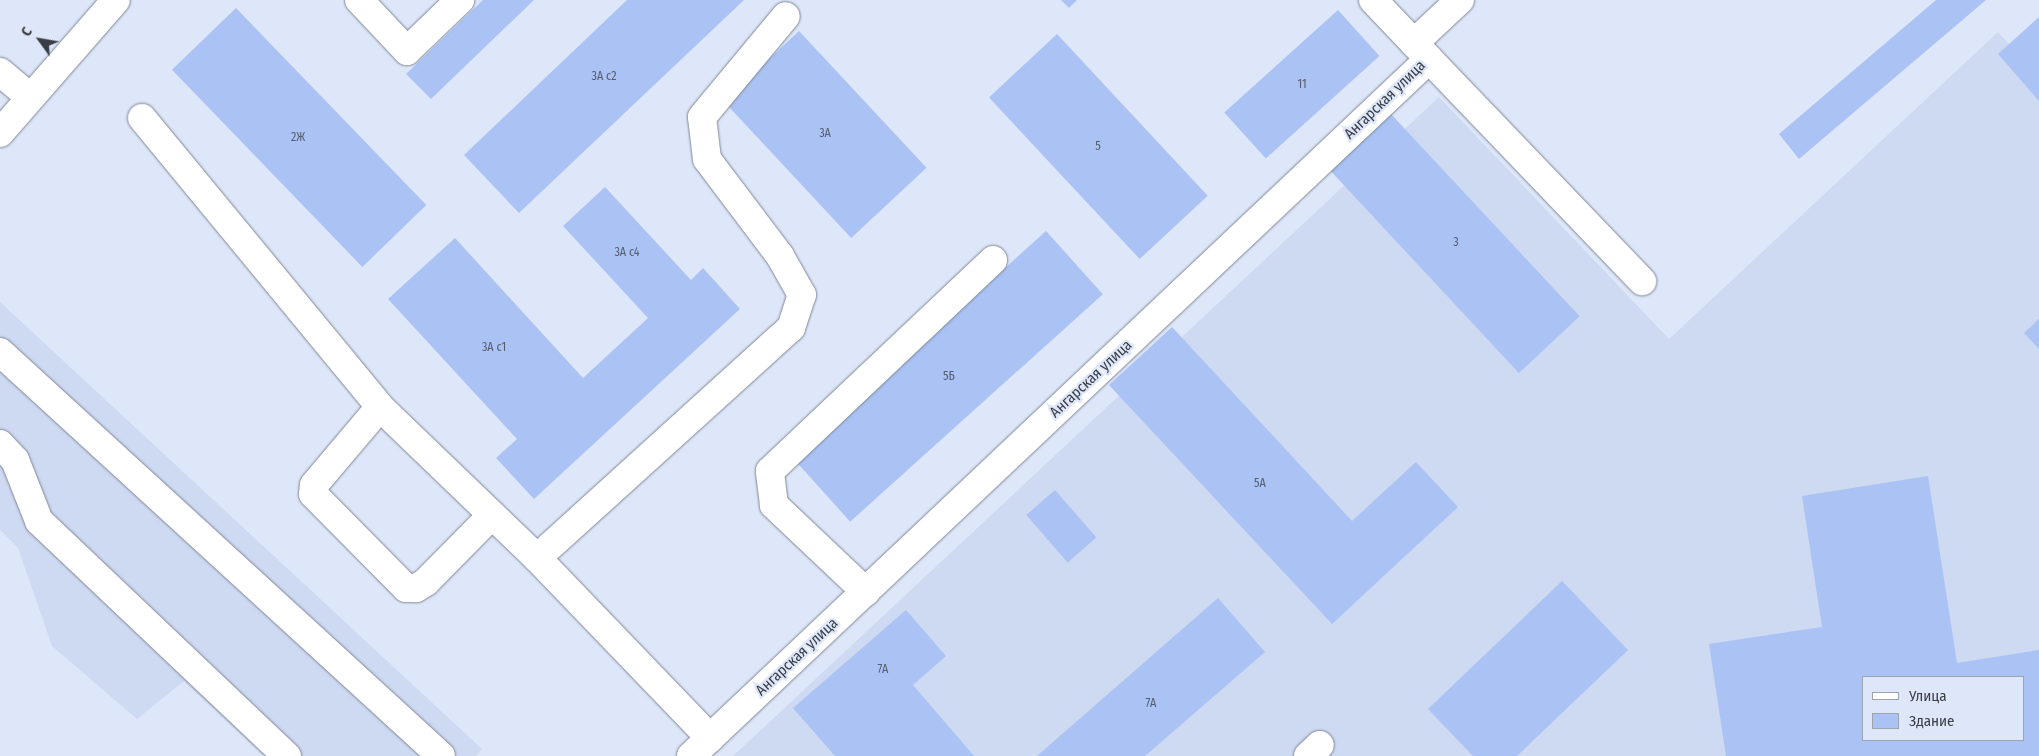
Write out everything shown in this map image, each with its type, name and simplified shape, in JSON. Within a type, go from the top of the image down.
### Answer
[{"type":"street","points":[[0,133],[116,0]]},
{"type":"street","points":[[359,0],[406,51],[460,0]]},
{"type":"street","points":[[1373,0],[1642,281]]},
{"type":"street","name":"Ангарская улица","points":[[701,747],[866,592],[1421,51],[1460,0]]},
{"type":"street","points":[[537,558],[790,328],[802,294],[780,256],[706,159],[702,117],[786,16]]},
{"type":"street","points":[[0,72],[30,97]]},
{"type":"street","points":[[142,118],[380,407],[537,558],[701,747]]},
{"type":"street","points":[[866,592],[774,504],[770,471],[993,260]]},
{"type":"street","points":[[0,352],[442,756]]},
{"type":"street","points":[[380,407],[319,478],[313,494],[406,588],[416,588],[426,582],[492,515]]},
{"type":"street","points":[[0,444],[15,460],[38,521],[286,756]]},
{"type":"shaded area","points":[[1998,32],[2039,76],[2039,756],[733,756],[1439,97],[1669,339]]},
{"type":"shaded area","points":[[0,302],[482,749],[476,756],[264,756],[184,681],[137,719],[52,646],[18,548],[0,530]]},
{"type":"building","points":[[483,0],[534,0],[431,99],[406,74]]},
{"type":"building","points":[[627,0],[744,0],[519,213],[464,155]]},
{"type":"building","points":[[1061,0],[1077,0],[1069,8]]},
{"type":"building","points":[[1936,0],[1986,0],[1799,159],[1779,134]]},
{"type":"building","points":[[236,8],[426,205],[362,267],[172,70]]},
{"type":"building","points":[[1338,10],[1379,56],[1266,158],[1224,112]]},
{"type":"building","points":[[2039,17],[2039,101],[1998,54]]},
{"type":"building","points":[[799,31],[927,168],[851,238],[724,101]]},
{"type":"building","points":[[1057,34],[1208,196],[1140,259],[989,97]]},
{"type":"building","points":[[1390,113],[1580,316],[1519,373],[1329,170]]},
{"type":"building","points":[[605,187],[691,280],[703,268],[740,309],[534,499],[496,458],[517,439],[388,299],[455,238],[583,378],[648,318],[563,226]]},
{"type":"building","points":[[1046,231],[1103,294],[850,522],[793,459]]},
{"type":"building","points":[[2039,319],[2039,349],[2024,333]]},
{"type":"building","points":[[1172,327],[1352,521],[1416,462],[1458,507],[1332,624],[1109,385]]},
{"type":"building","points":[[1928,476],[1957,663],[2039,650],[2039,756],[1726,756],[1709,644],[1822,627],[1802,496]]},
{"type":"building","points":[[1055,490],[1096,538],[1068,562],[1026,515]]},
{"type":"building","points":[[1562,581],[1628,650],[1517,756],[1473,756],[1428,709]]},
{"type":"building","points":[[1218,598],[1265,652],[1145,756],[1037,756]]},
{"type":"building","points":[[906,610],[946,656],[913,685],[974,756],[835,756],[793,708]]}]
